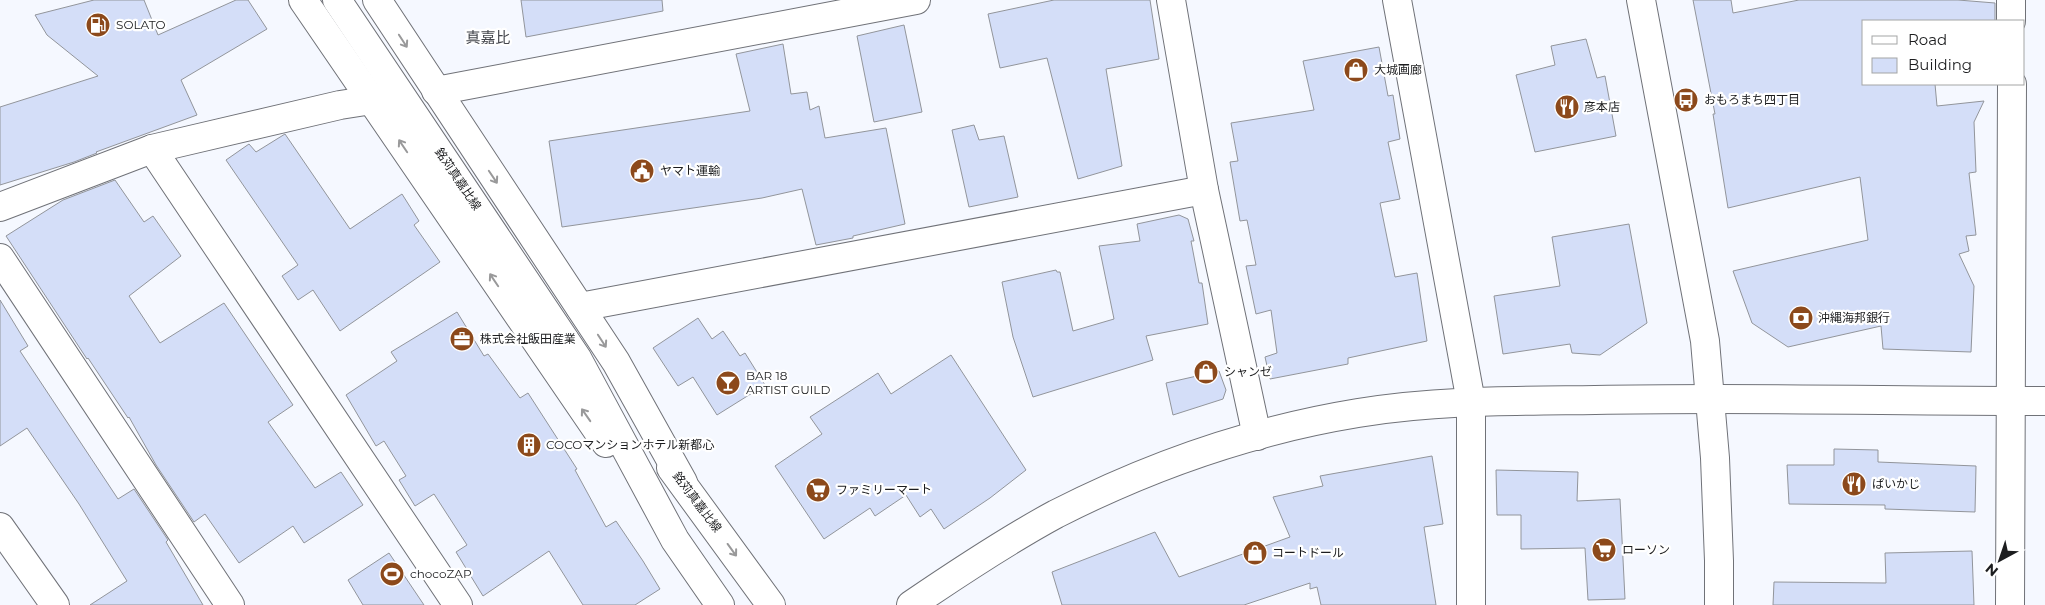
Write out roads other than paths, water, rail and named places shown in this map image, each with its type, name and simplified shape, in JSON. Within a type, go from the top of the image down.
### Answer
[{"type":"street","points":[[303,0],[562,380],[675,540]]},
{"type":"street","name":"銘苅真嘉比線","points":[[337,0],[577,358],[675,540],[720,605]]},
{"type":"street","points":[[376,0],[616,362],[683,482]]},
{"type":"street","points":[[436,91],[916,0]]},
{"type":"street","points":[[1171,0],[1204,190],[1256,436]]},
{"type":"street","points":[[1398,0],[1471,402],[1471,605]]},
{"type":"street","points":[[1641,0],[1702,320],[1711,398],[1718,534],[1719,605]]},
{"type":"street","points":[[2011,0],[2011,20]]},
{"type":"street","points":[[2010,605],[2012,85]]},
{"type":"street","points":[[0,207],[152,149],[340,105],[372,100]]},
{"type":"street","points":[[152,149],[458,605]]},
{"type":"street","points":[[580,307],[1204,190]]},
{"type":"street","points":[[0,258],[230,605]]},
{"type":"street","name":"銘苅真嘉比線","points":[[577,358],[683,482],[771,605]]},
{"type":"street","points":[[911,605],[994,550],[1055,515],[1129,480],[1192,456],[1256,436],[1357,413],[1413,405],[1471,402],[1711,398],[2045,401]]},
{"type":"street","points":[[0,527],[55,605]]},
{"type":"place","name":"SOLATO","points":[[98,25]]},
{"type":"place","name":"大城画廊","points":[[1356,70]]},
{"type":"place","name":"おもろまち四丁目","points":[[1686,100]]},
{"type":"place","name":"彦本店","points":[[1567,107]]},
{"type":"place","name":"ヤマト運輸","points":[[642,171]]},
{"type":"place","name":"沖縄海邦銀行","points":[[1801,318]]},
{"type":"place","name":"株式会社飯田産業","points":[[462,339]]},
{"type":"place","name":"シャンゼ","points":[[1206,372]]},
{"type":"place","name":"BAR 18 ARTIST GUILD","points":[[728,383]]},
{"type":"place","name":"COCOマンションホテル新都心","points":[[529,445]]},
{"type":"place","name":"ぱいかじ","points":[[1854,484]]},
{"type":"place","name":"ファミリーマート","points":[[818,490]]},
{"type":"place","name":"ローソン","points":[[1604,550]]},
{"type":"place","name":"コートドール","points":[[1255,553]]},
{"type":"place","name":"chocoZAP","points":[[392,574]]},
{"type":"district","name":"真嘉比","points":[[488,38]]}]
